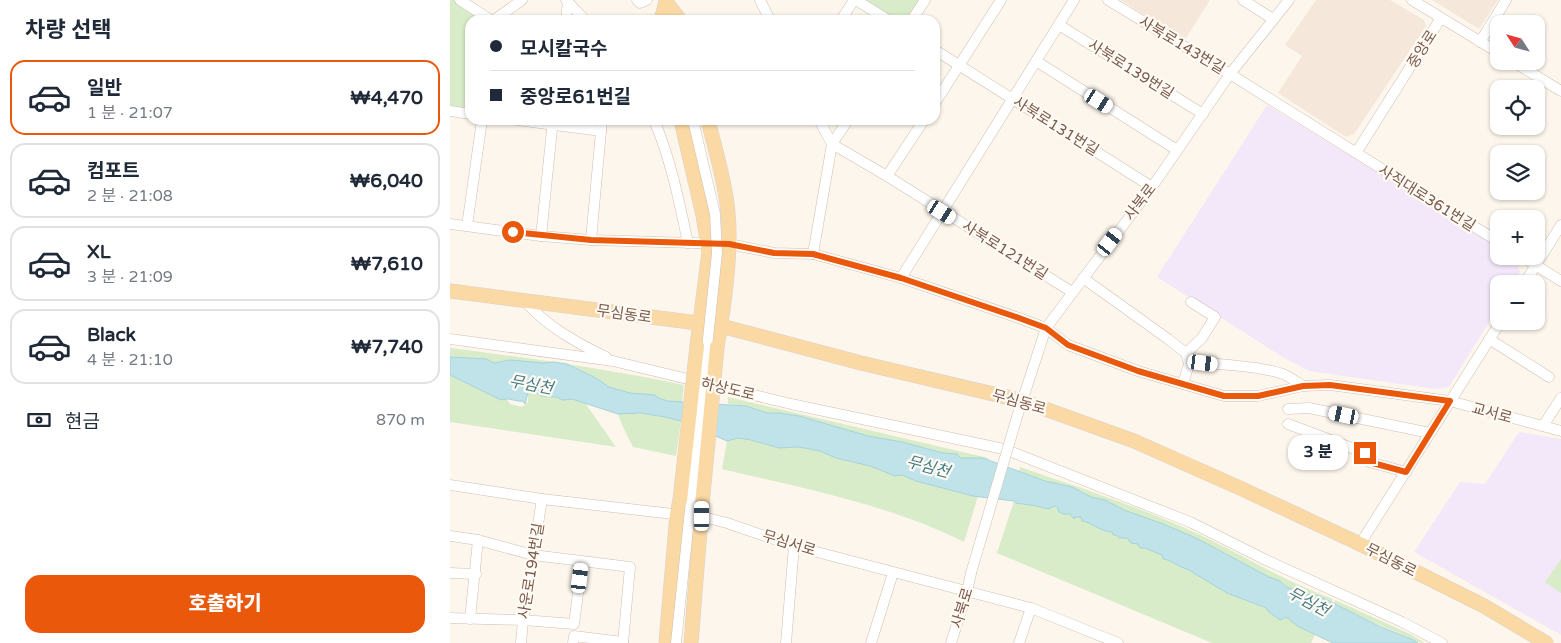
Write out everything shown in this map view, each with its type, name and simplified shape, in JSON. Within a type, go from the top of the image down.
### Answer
[{"type":"main road","points":[[662,15],[666,1]]},
{"type":"main road","points":[[666,1],[676,15]]},
{"type":"main road","points":[[666,643],[677,514],[708,252],[703,215],[682,125]]},
{"type":"main road","points":[[691,643],[717,347],[721,326],[729,244],[728,212],[712,125]]},
{"type":"main road","name":"무심동로","points":[[450,291],[721,326],[861,363],[1023,401],[1134,441],[1360,544],[1484,606],[1546,643]]},
{"type":"street","points":[[460,0],[484,15]]},
{"type":"street","points":[[500,15],[522,0]]},
{"type":"street","points":[[637,0],[640,3],[647,0]]},
{"type":"street","points":[[760,0],[768,15]]},
{"type":"street","points":[[845,15],[855,0],[880,15]]},
{"type":"street","points":[[915,15],[925,0]]},
{"type":"street","points":[[901,278],[1074,0]]},
{"type":"street","name":"사북로143번길","points":[[1108,0],[1230,74]]},
{"type":"street","points":[[1243,0],[1273,19]]},
{"type":"street","name":"사북로","points":[[951,643],[1017,417],[1046,328],[1152,187],[1230,74],[1289,0]]},
{"type":"street","name":"중앙로","points":[[1412,0],[1490,48]]},
{"type":"street","points":[[1480,42],[1506,0]]},
{"type":"street","points":[[566,15],[567,1]]},
{"type":"street","points":[[567,1],[580,15]]},
{"type":"street","points":[[666,1],[669,15]]},
{"type":"street","points":[[940,95],[1000,2]]},
{"type":"street","name":"중앙로","points":[[1356,153],[1442,18]]},
{"type":"street","name":"사북로139번길","points":[[1059,25],[1202,114]]},
{"type":"street","name":"사북로131번길","points":[[940,53],[1152,187]]},
{"type":"street","points":[[1036,61],[1177,150]]},
{"type":"street","points":[[1527,70],[1561,91]]},
{"type":"street","name":"사직대로361번길","points":[[1230,74],[1490,236]]},
{"type":"street","points":[[450,111],[465,113]]},
{"type":"street","points":[[467,226],[481,125]]},
{"type":"street","points":[[541,236],[553,125]]},
{"type":"street","points":[[591,240],[601,125]]},
{"type":"street","points":[[656,125],[664,142],[688,243]]},
{"type":"street","points":[[676,643],[717,253],[714,214],[694,125]]},
{"type":"street","points":[[822,125],[832,144]]},
{"type":"street","points":[[813,254],[832,144],[845,125]]},
{"type":"street","points":[[887,176],[921,125]]},
{"type":"street","name":"사북로121번길","points":[[832,144],[887,176],[1072,292]]},
{"type":"street","name":"교서로","points":[[450,224],[541,236],[591,240],[729,244],[774,253],[813,254],[901,278],[1046,328],[1068,345],[1138,371],[1224,396],[1258,396],[1303,386],[1338,385],[1450,401],[1561,431]]},
{"type":"street","points":[[1530,275],[1561,225]]},
{"type":"street","points":[[1536,266],[1561,281]]},
{"type":"street","points":[[1083,278],[1186,353],[1189,364],[1183,384]]},
{"type":"street","points":[[524,300],[537,315],[549,324],[578,343],[613,361]]},
{"type":"street","points":[[1186,353],[1202,338],[1215,317],[1191,302]]},
{"type":"street","points":[[1360,544],[1495,330]]},
{"type":"street","name":"하상도로","points":[[450,339],[613,361],[791,404],[1004,449],[1190,522],[1266,560],[1402,622],[1442,643]]},
{"type":"street","points":[[1489,340],[1549,377]]},
{"type":"street","points":[[1189,364],[1203,363],[1251,368],[1282,374],[1303,386]]},
{"type":"street","points":[[1543,426],[1561,398]]},
{"type":"street","points":[[1288,409],[1309,408],[1430,433]]},
{"type":"street","points":[[1288,424],[1365,453],[1369,462],[1406,472]]},
{"type":"street","name":"무심서로","points":[[450,485],[542,499],[677,514],[702,511],[794,546],[1031,608],[1118,643]]},
{"type":"street","name":"사운로194번길","points":[[521,643],[542,499]]},
{"type":"street","points":[[450,536],[478,540],[533,555],[630,567],[623,642],[574,636],[573,643]]},
{"type":"street","points":[[470,619],[478,540]]},
{"type":"street","points":[[786,643],[794,546]]},
{"type":"street","points":[[450,618],[523,620],[574,624],[582,562]]},
{"type":"street","points":[[450,573],[476,574]]},
{"type":"street","points":[[871,643],[893,573]]},
{"type":"street","points":[[1019,643],[1031,608]]},
{"type":"shaded area","points":[[1121,0],[1210,0],[1184,41]]},
{"type":"shaded area","points":[[1316,0],[1390,0],[1424,20],[1426,26],[1354,134],[1346,137],[1278,93],[1302,56],[1285,45]]},
{"type":"shaded area","points":[[1432,0],[1498,0],[1479,29]]},
{"type":"shaded area","points":[[1267,105],[1490,241],[1490,265],[1518,265],[1520,272],[1518,275],[1490,275],[1490,321],[1449,387],[1435,389],[1309,371],[1281,356],[1157,277]]},
{"type":"shaded area","points":[[1519,432],[1561,439],[1561,635],[1414,552],[1460,482],[1485,484]]},
{"type":"green space","points":[[450,0],[454,0],[477,15],[465,15],[465,110],[450,108]]},
{"type":"green space","points":[[865,0],[920,0],[910,15],[888,15]]},
{"type":"green space","points":[[450,348],[553,362],[510,360],[494,363],[486,359],[450,357]]},
{"type":"green space","points":[[567,364],[684,385],[682,402],[667,401],[654,395],[630,393],[609,387],[596,378]]},
{"type":"green space","points":[[450,375],[506,398],[510,404],[522,407],[528,402],[528,393],[533,390],[541,396],[556,397],[563,400],[572,399],[585,403],[616,447],[450,422]]},
{"type":"green space","points":[[728,397],[988,458],[988,460],[960,458],[956,454],[943,453],[902,442],[868,436],[799,416],[767,413],[746,406],[728,404]]},
{"type":"green space","points":[[626,412],[681,421],[676,456],[633,447],[618,414]]},
{"type":"green space","points":[[738,438],[779,448],[799,447],[820,451],[836,458],[870,466],[916,481],[978,496],[964,542],[936,529],[876,508],[722,469],[727,441]]},
{"type":"green space","points":[[1020,467],[1165,519],[1295,583],[1333,599],[1332,602],[1293,590],[1196,538],[1124,510],[1105,500],[1091,497],[1072,487],[1045,481],[1019,471]]},
{"type":"green space","points":[[1014,501],[1048,509],[1055,506],[1059,512],[1081,517],[1103,530],[1112,532],[1119,538],[1127,538],[1162,555],[1163,559],[1187,569],[1227,593],[1286,617],[1299,627],[1315,635],[1311,643],[1212,643],[997,553]]},
{"type":"green space","points":[[1561,559],[1561,593],[1545,582]]},
{"type":"green space","points":[[1335,600],[1410,634],[1425,643],[1359,616],[1334,603]]},
{"type":"water","name":"무심천","points":[[450,357],[486,359],[494,363],[510,360],[567,364],[596,378],[609,387],[630,393],[655,395],[667,401],[746,406],[767,413],[799,416],[868,436],[902,442],[943,453],[957,454],[960,458],[983,458],[1045,481],[1072,487],[1091,497],[1105,500],[1124,510],[1196,538],[1280,581],[1285,586],[1301,593],[1319,596],[1418,643],[1333,643],[1299,627],[1286,617],[1280,620],[1266,608],[1227,593],[1187,569],[1163,559],[1162,555],[1145,548],[1140,548],[1138,544],[1131,543],[1127,538],[1119,538],[1113,535],[1112,532],[1082,521],[1081,517],[1075,517],[1074,519],[1070,514],[1059,512],[1055,506],[1048,509],[1014,501],[973,496],[916,481],[902,475],[895,476],[870,466],[836,458],[820,451],[799,447],[779,448],[738,438],[727,441],[681,421],[640,413],[618,414],[572,399],[563,400],[556,397],[541,396],[533,390],[528,393],[525,404],[523,401],[501,400],[450,375]]},
{"type":"route","points":[[513,232],[591,240],[729,244],[774,253],[813,254],[901,278],[1019,318],[1046,328],[1068,345],[1138,371],[1224,396],[1258,396],[1303,386],[1330,385],[1450,401],[1406,472],[1369,462],[1365,453]]}]
